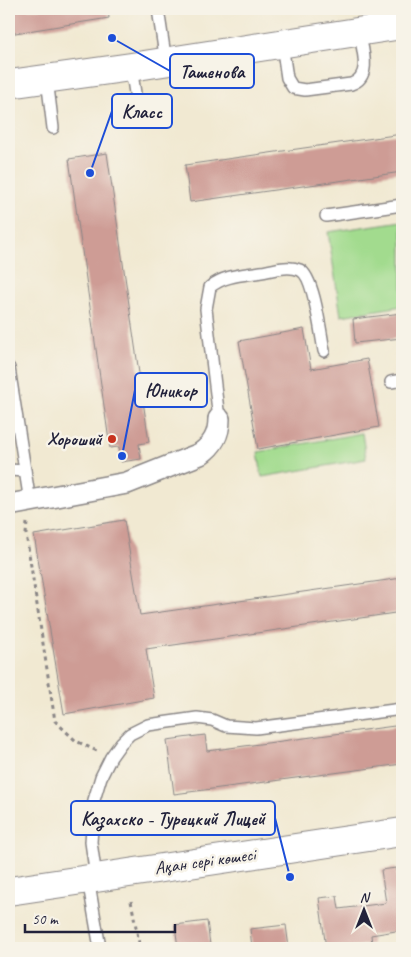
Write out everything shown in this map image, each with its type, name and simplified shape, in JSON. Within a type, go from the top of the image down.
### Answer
[{"type":"street","points":[[9,84],[166,62],[402,25]]},
{"type":"street","points":[[9,505],[127,483],[200,454],[210,447],[216,438],[219,429],[219,419]]},
{"type":"street","name":"Ақан сері көшесі","points":[[9,891],[402,832]]},
{"type":"lane","points":[[158,9],[166,62]]},
{"type":"lane","points":[[282,44],[287,78],[293,88],[305,90],[351,84],[357,82],[364,72],[359,31]]},
{"type":"lane","points":[[131,67],[139,119]]},
{"type":"lane","points":[[47,79],[53,128]]},
{"type":"lane","points":[[326,216],[402,205]]},
{"type":"lane","points":[[219,419],[206,309],[210,287],[218,281],[227,277],[279,269],[290,268],[300,270],[309,279],[324,351]]},
{"type":"lane","points":[[9,368],[30,502]]},
{"type":"lane","points":[[9,470],[25,471]]},
{"type":"lane","points":[[100,948],[92,878],[91,821],[94,800],[101,777],[111,757],[130,734],[148,725],[197,718],[212,720],[226,726],[256,728],[402,709]]},
{"type":"path","points":[[30,502],[26,534],[54,721],[76,741],[111,757]]},
{"type":"path","points":[[131,901],[140,948]]},
{"type":"green space","points":[[402,221],[402,306],[341,316],[328,232]]},
{"type":"green space","points":[[362,433],[366,459],[262,477],[258,452]]},
{"type":"building","points":[[9,9],[108,9],[109,18],[9,34]]},
{"type":"building","points":[[402,134],[402,172],[190,202],[185,165]]},
{"type":"building","points":[[107,153],[149,442],[139,444],[141,459],[121,462],[119,447],[110,448],[69,159]]},
{"type":"building","points":[[402,313],[402,338],[355,343],[353,319]]},
{"type":"building","points":[[304,329],[311,369],[367,359],[379,427],[258,449],[239,341]]},
{"type":"building","points":[[124,520],[140,615],[402,578],[402,612],[146,649],[154,698],[64,714],[34,535]]},
{"type":"building","points":[[402,725],[402,764],[174,794],[167,740],[205,735],[207,751]]},
{"type":"building","points":[[396,868],[402,912],[402,930],[371,935],[372,944],[326,948],[319,898],[337,896],[339,909],[386,903],[381,870]]},
{"type":"building","points":[[207,921],[210,945],[178,948],[175,925]]},
{"type":"building","points":[[286,925],[289,948],[252,948],[250,929]]},
{"type":"place","name":"Ташенова","points":[[112,38]]},
{"type":"place","name":"Класс","points":[[90,173]]},
{"type":"place","name":"Хороший","points":[[112,439]]},
{"type":"place","name":"Юникор","points":[[122,456]]},
{"type":"place","name":"Казахско - Турецкий Лицей","points":[[290,877]]}]
